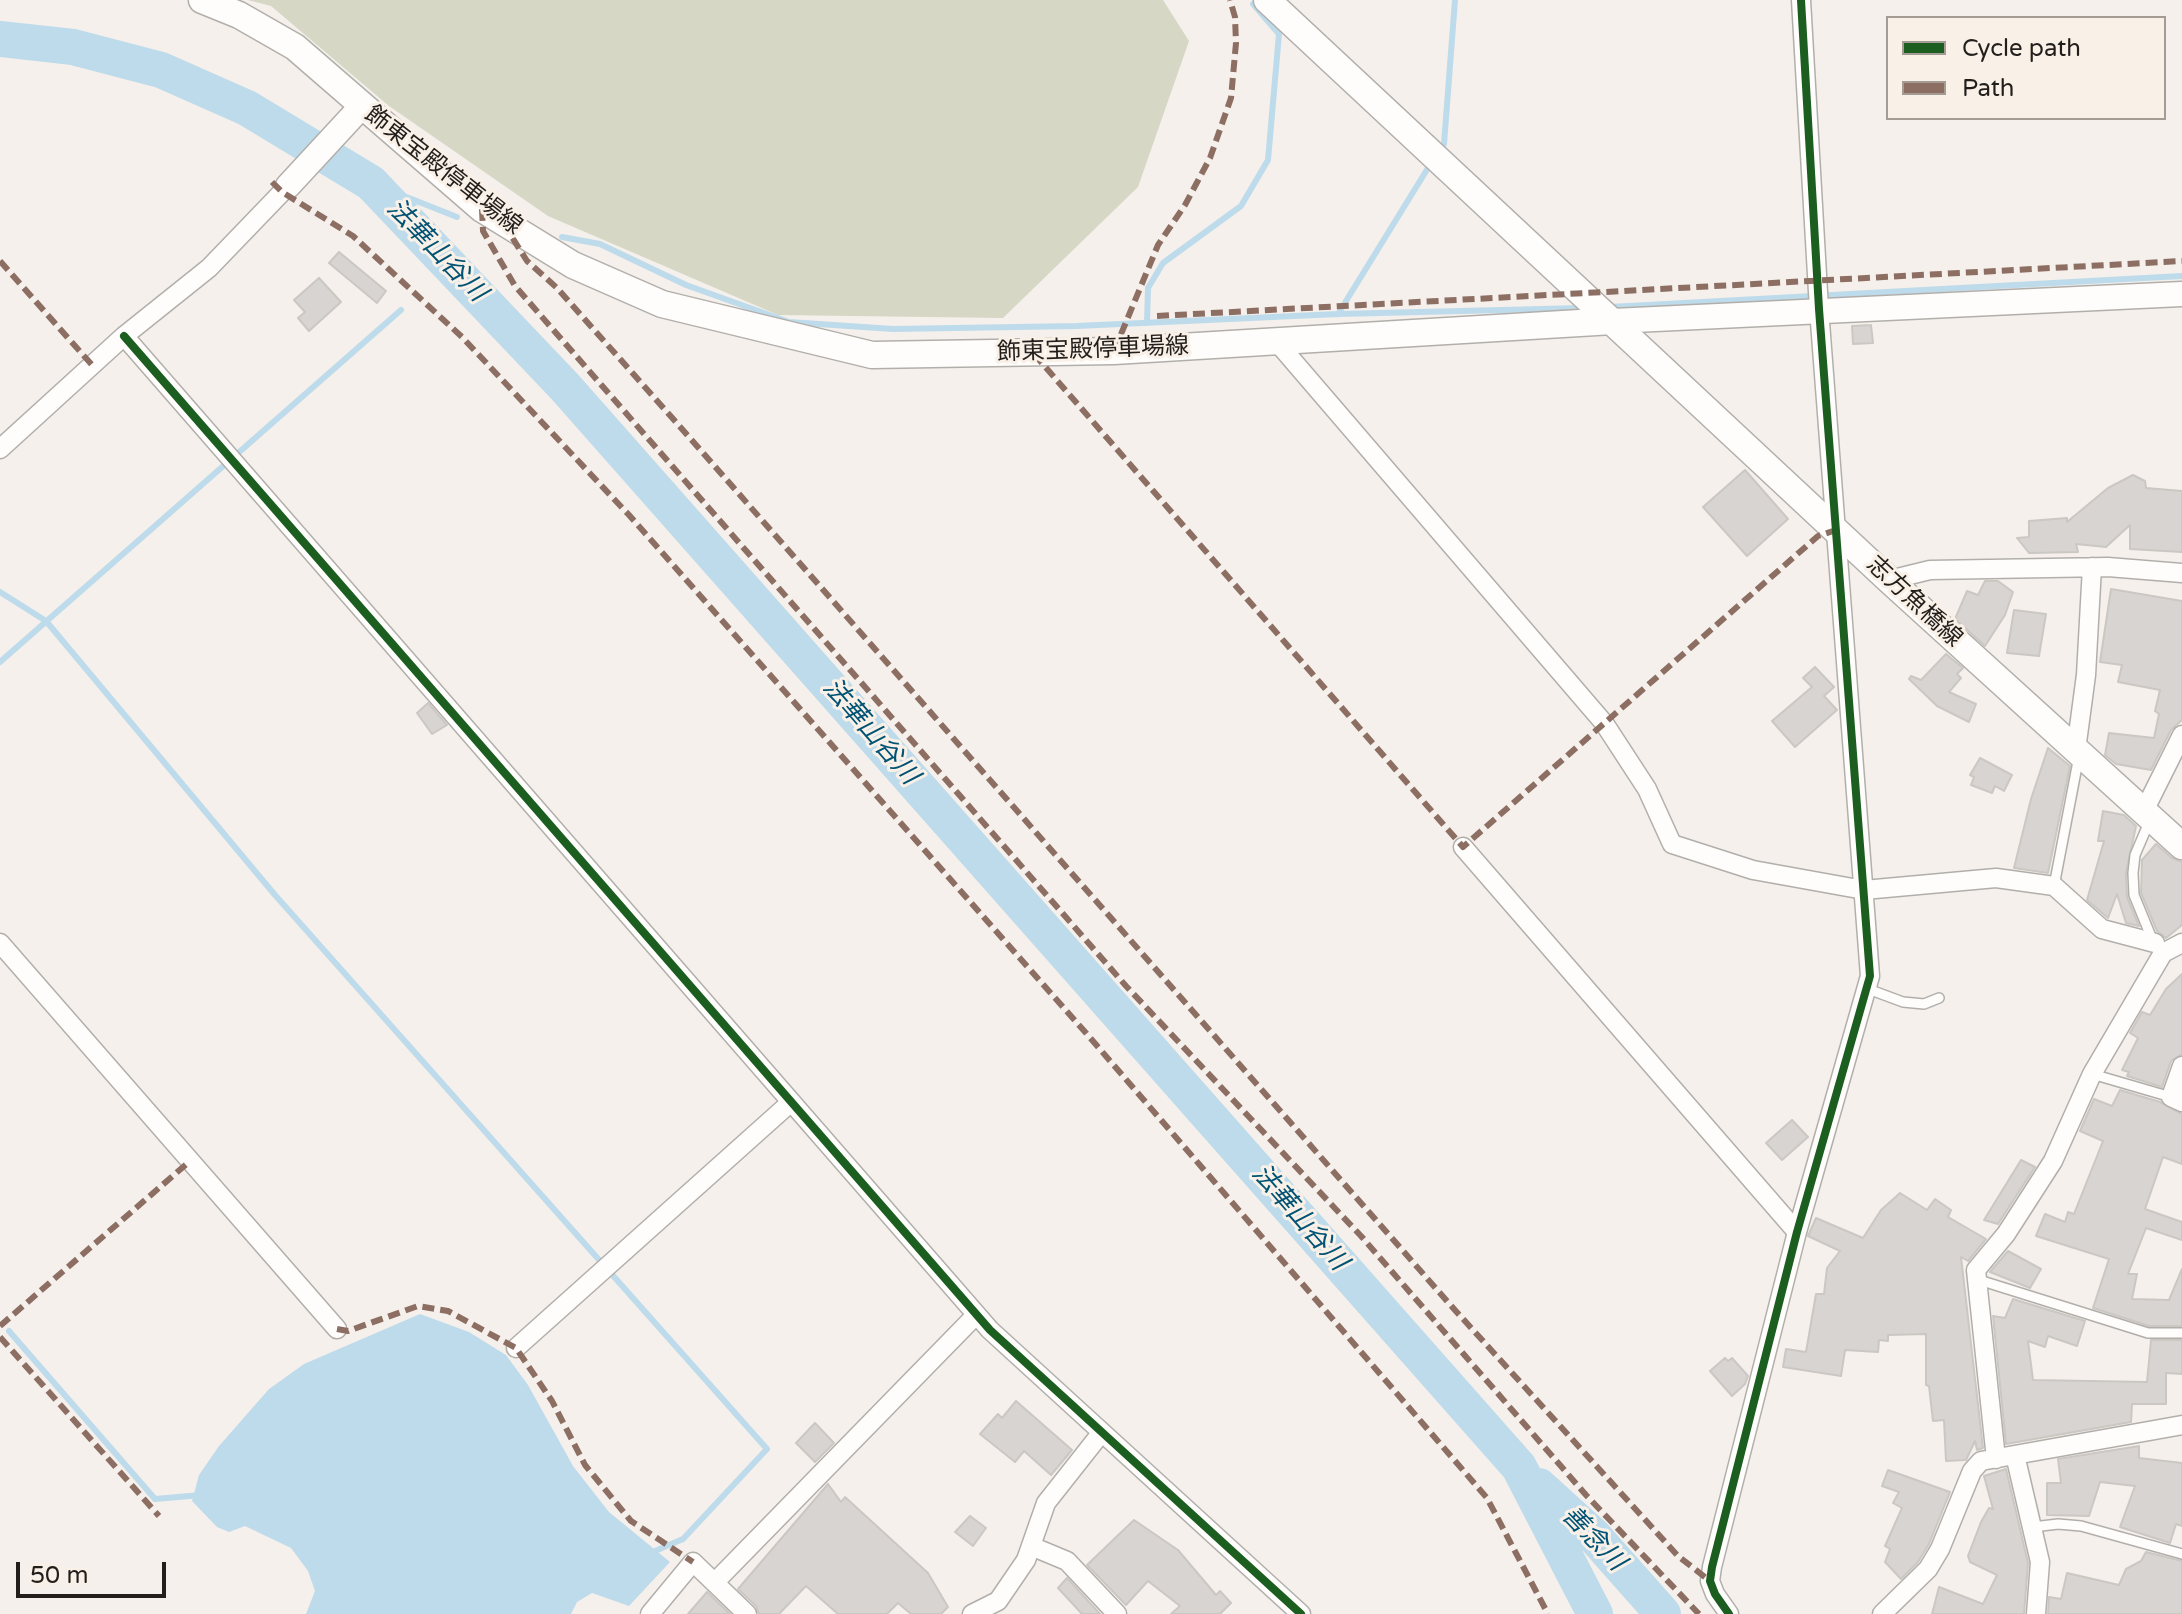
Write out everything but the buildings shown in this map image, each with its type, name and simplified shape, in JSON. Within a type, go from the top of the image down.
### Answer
[{"type":"main road","name":"飾東宝殿停車場線","points":[[202,0],[239,15],[295,47],[361,107],[503,223],[573,265],[662,304],[872,355],[1047,354],[1276,341],[1602,311]]},
{"type":"main road","points":[[1267,0],[1602,311]]},
{"type":"main road","name":"志方魚橋線","points":[[1602,311],[1889,580],[2182,846]]},
{"type":"street","points":[[1729,1614],[1710,1581],[1712,1567],[1797,1232],[1870,976],[1819,298],[1801,0]]},
{"type":"street","points":[[0,449],[124,336],[209,268],[361,107]]},
{"type":"street","points":[[1602,311],[1819,298],[2182,294]]},
{"type":"street","points":[[124,336],[976,1315],[1271,1583],[1301,1614]]},
{"type":"street","points":[[1276,341],[1604,723],[1647,789],[1672,844],[1753,870],[1864,890],[1996,878],[2054,886],[2102,929],[2159,948],[2182,943]]},
{"type":"street","points":[[2078,751],[2092,567]]},
{"type":"street","points":[[1889,580],[1930,570],[2092,567],[2182,573]]},
{"type":"street","points":[[2148,814],[2182,735]]},
{"type":"street","points":[[1463,847],[1797,1232]]},
{"type":"street","points":[[0,943],[337,1329]]},
{"type":"street","points":[[1996,1459],[1976,1270],[2006,1234],[2053,1161],[2092,1074],[2159,948]]},
{"type":"street","points":[[2176,1100],[2182,1066]]},
{"type":"street","points":[[516,1348],[790,1103]]},
{"type":"street","points":[[716,1581],[976,1315]]},
{"type":"street","points":[[1882,1614],[1928,1569],[1940,1549],[1972,1471],[1981,1461],[2182,1425]]},
{"type":"street","points":[[972,1614],[998,1601],[1026,1560],[1046,1503],[1102,1432]]},
{"type":"street","points":[[2015,1455],[2040,1562],[2036,1614]]},
{"type":"street","points":[[1031,1546],[1067,1561],[1117,1614]]},
{"type":"street","points":[[650,1614],[693,1562],[747,1614]]},
{"type":"lane","points":[[2054,886],[2078,751]]},
{"type":"lane","points":[[2148,814],[2135,855],[2134,895],[2148,934],[2159,948]]},
{"type":"lane","points":[[1868,989],[1903,1002],[1924,1004],[1939,998]]},
{"type":"lane","points":[[2092,1074],[2176,1100]]},
{"type":"lane","points":[[1979,1280],[2148,1333],[2182,1333]]},
{"type":"lane","points":[[2033,1527],[2058,1524],[2091,1527],[2182,1554]]},
{"type":"green space","points":[[248,0],[1163,0],[1189,41],[1138,187],[1003,318],[778,315],[548,216],[389,106],[271,6]]},
{"type":"water","points":[[420,1314],[469,1332],[506,1355],[528,1385],[573,1466],[609,1512],[670,1562],[629,1606],[592,1593],[577,1602],[571,1614],[306,1614],[315,1591],[308,1571],[291,1548],[245,1526],[229,1532],[217,1527],[192,1501],[199,1475],[219,1446],[269,1389],[304,1364]]},
{"type":"waterway","points":[[1444,144],[1455,0]]},
{"type":"waterway","points":[[1147,323],[1148,288],[1163,263],[1241,206],[1268,160],[1279,34],[1253,4]]},
{"type":"waterway","name":"法華山谷川","points":[[0,39],[73,47],[161,70],[247,108],[371,183],[565,387],[1519,1467],[1595,1614]]},
{"type":"waterway","points":[[1338,314],[1428,168]]},
{"type":"waterway","points":[[371,183],[457,217]]},
{"type":"waterway","points":[[562,237],[600,244],[686,285],[789,322],[893,329],[1077,326],[1338,314],[1583,308]]},
{"type":"waterway","points":[[1610,307],[2182,276]]},
{"type":"waterway","points":[[0,662],[401,310]]},
{"type":"waterway","points":[[0,592],[46,621],[275,895],[767,1449],[683,1539],[648,1554]]},
{"type":"waterway","points":[[9,1331],[155,1499],[201,1495]]},
{"type":"waterway","name":"善念川","points":[[1539,1486],[1593,1535],[1663,1614]]},
{"type":"marked path","points":[[1114,351],[1158,245],[1185,205],[1210,158],[1231,98],[1236,43],[1235,17],[1230,0]]},
{"type":"marked path","points":[[272,182],[282,192],[353,236],[462,337],[629,515],[1086,1033],[1487,1498],[1548,1614]]},
{"type":"marked path","points":[[482,209],[483,231],[515,286],[1126,986],[1361,1236],[1586,1495],[1699,1614]]},
{"type":"marked path","points":[[503,223],[527,261],[557,288],[675,421],[1454,1309],[1678,1556],[1710,1581]]},
{"type":"marked path","points":[[0,261],[92,365]]},
{"type":"marked path","points":[[1157,316],[2182,261]]},
{"type":"marked path","points":[[1034,354],[1463,847],[1818,536],[1836,530]]},
{"type":"marked path","points":[[0,1326],[190,1161]]},
{"type":"marked path","points":[[337,1329],[348,1331],[418,1306],[448,1311],[516,1348],[552,1401],[585,1465],[631,1521],[693,1562]]},
{"type":"marked path","points":[[0,1337],[159,1516]]},
{"type":"cycle path","points":[[1729,1614],[1710,1581],[1712,1567],[1797,1232],[1870,976],[1819,309],[1801,0]]},
{"type":"cycle path","points":[[124,336],[990,1330],[1301,1614]]}]
